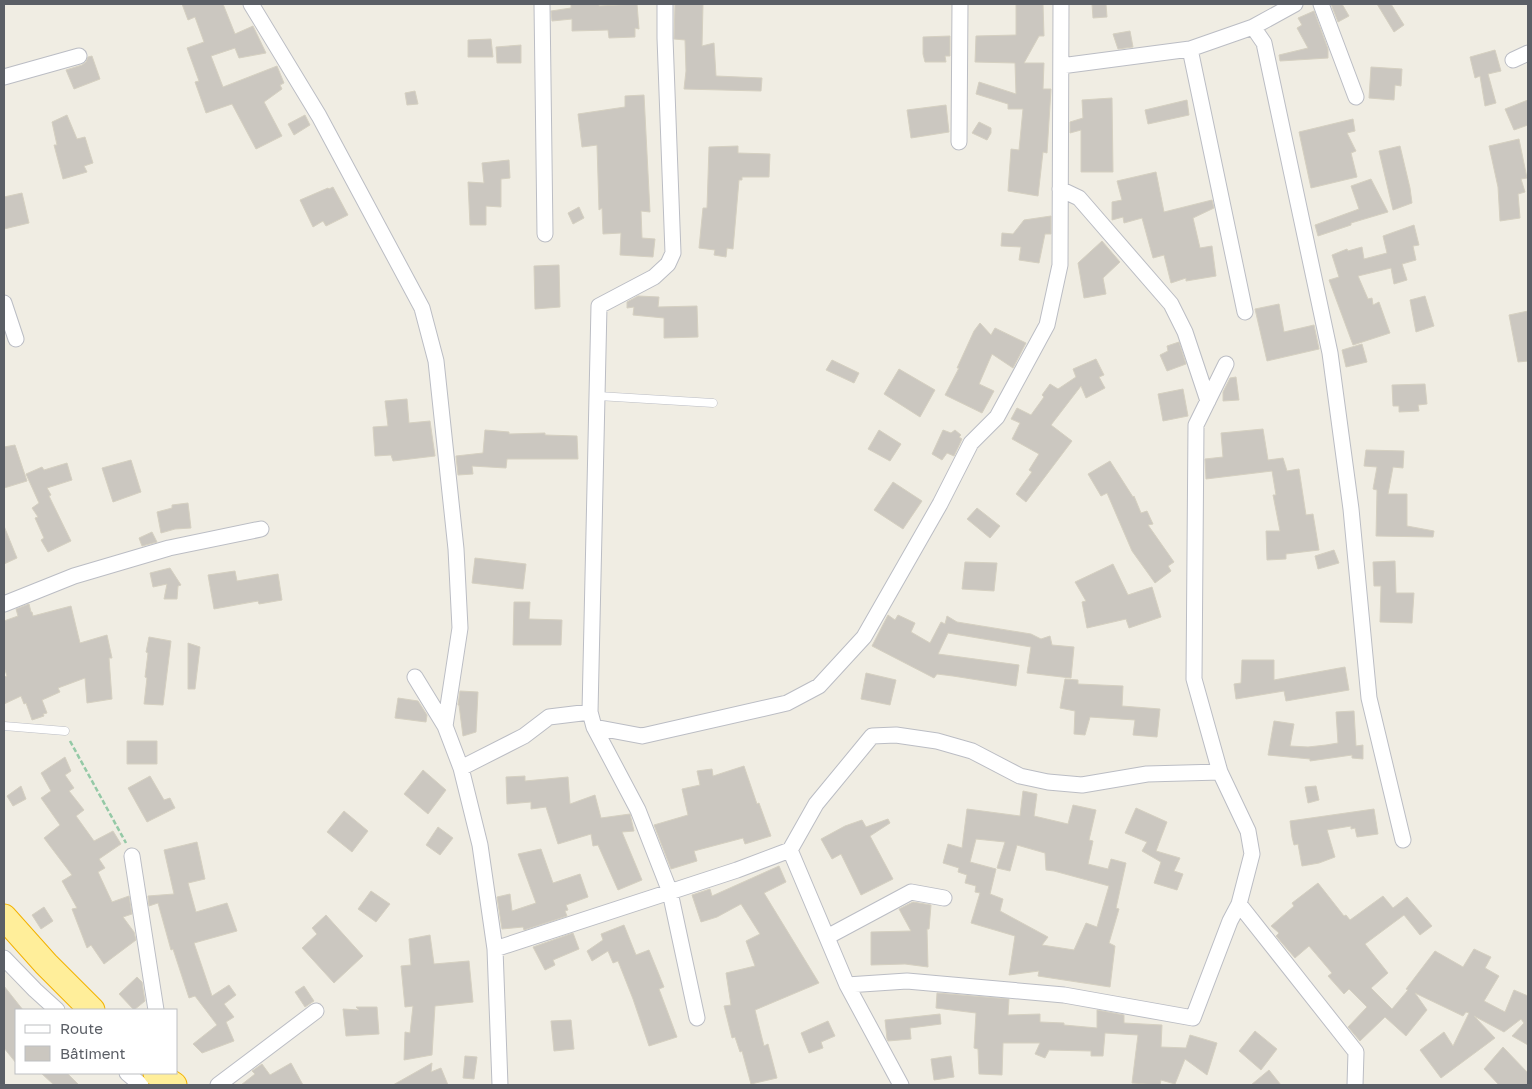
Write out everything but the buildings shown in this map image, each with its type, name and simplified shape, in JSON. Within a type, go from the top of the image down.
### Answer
[{"type":"highway","points":[[4,916],[46,964],[91,1009]]},
{"type":"highway","points":[[158,1074],[174,1085]]},
{"type":"street","points":[[251,4],[319,116],[422,308],[436,362],[456,549],[460,628],[445,726]]},
{"type":"street","points":[[542,4],[545,234]]},
{"type":"street","points":[[665,4],[673,253],[668,264],[654,278],[600,306],[590,712],[594,727],[638,810],[670,892],[697,1018]]},
{"type":"street","points":[[959,142],[960,4]]},
{"type":"street","points":[[594,727],[642,736],[787,703],[819,686],[864,637],[940,504],[971,443],[997,417],[1047,325],[1060,265],[1061,4]]},
{"type":"street","points":[[1061,66],[1190,49],[1253,27],[1295,4]]},
{"type":"street","points":[[1321,4],[1356,97]]},
{"type":"street","points":[[1253,27],[1264,43],[1330,353],[1352,509],[1369,698],[1403,840]]},
{"type":"street","points":[[1190,49],[1245,312]]},
{"type":"street","points":[[1513,60],[1528,53]]},
{"type":"street","points":[[4,77],[79,56]]},
{"type":"street","points":[[1060,189],[1078,198],[1171,304],[1185,332],[1208,401]]},
{"type":"street","points":[[4,302],[16,339]]},
{"type":"street","points":[[847,985],[907,982],[1064,995],[1193,1018],[1230,921],[1239,904],[1252,854],[1248,830],[1220,772],[1194,679],[1196,425],[1226,364]]},
{"type":"street","points":[[4,604],[74,576],[169,548],[261,529]]},
{"type":"street","points":[[415,677],[445,726],[461,768],[480,845],[495,950],[500,1085]]},
{"type":"street","points":[[461,768],[524,736],[549,718],[590,712]]},
{"type":"street","points":[[495,950],[790,850],[816,804],[872,736],[896,735],[937,741],[972,751],[1020,776],[1048,782],[1082,785],[1147,774],[1220,772]]},
{"type":"street","points":[[790,850],[847,985],[901,1085]]},
{"type":"street","points":[[132,856],[156,1009]]},
{"type":"street","points":[[827,937],[911,892],[944,898]]},
{"type":"street","points":[[1239,904],[1356,1052],[1355,1085]]},
{"type":"street","points":[[4,958],[56,1009]]},
{"type":"street","points":[[218,1085],[316,1012]]},
{"type":"street","points":[[128,1074],[140,1085]]},
{"type":"lane","points":[[598,396],[713,403]]},
{"type":"lane","points":[[4,726],[65,731]]},
{"type":"path","points":[[65,731],[132,856]]}]
